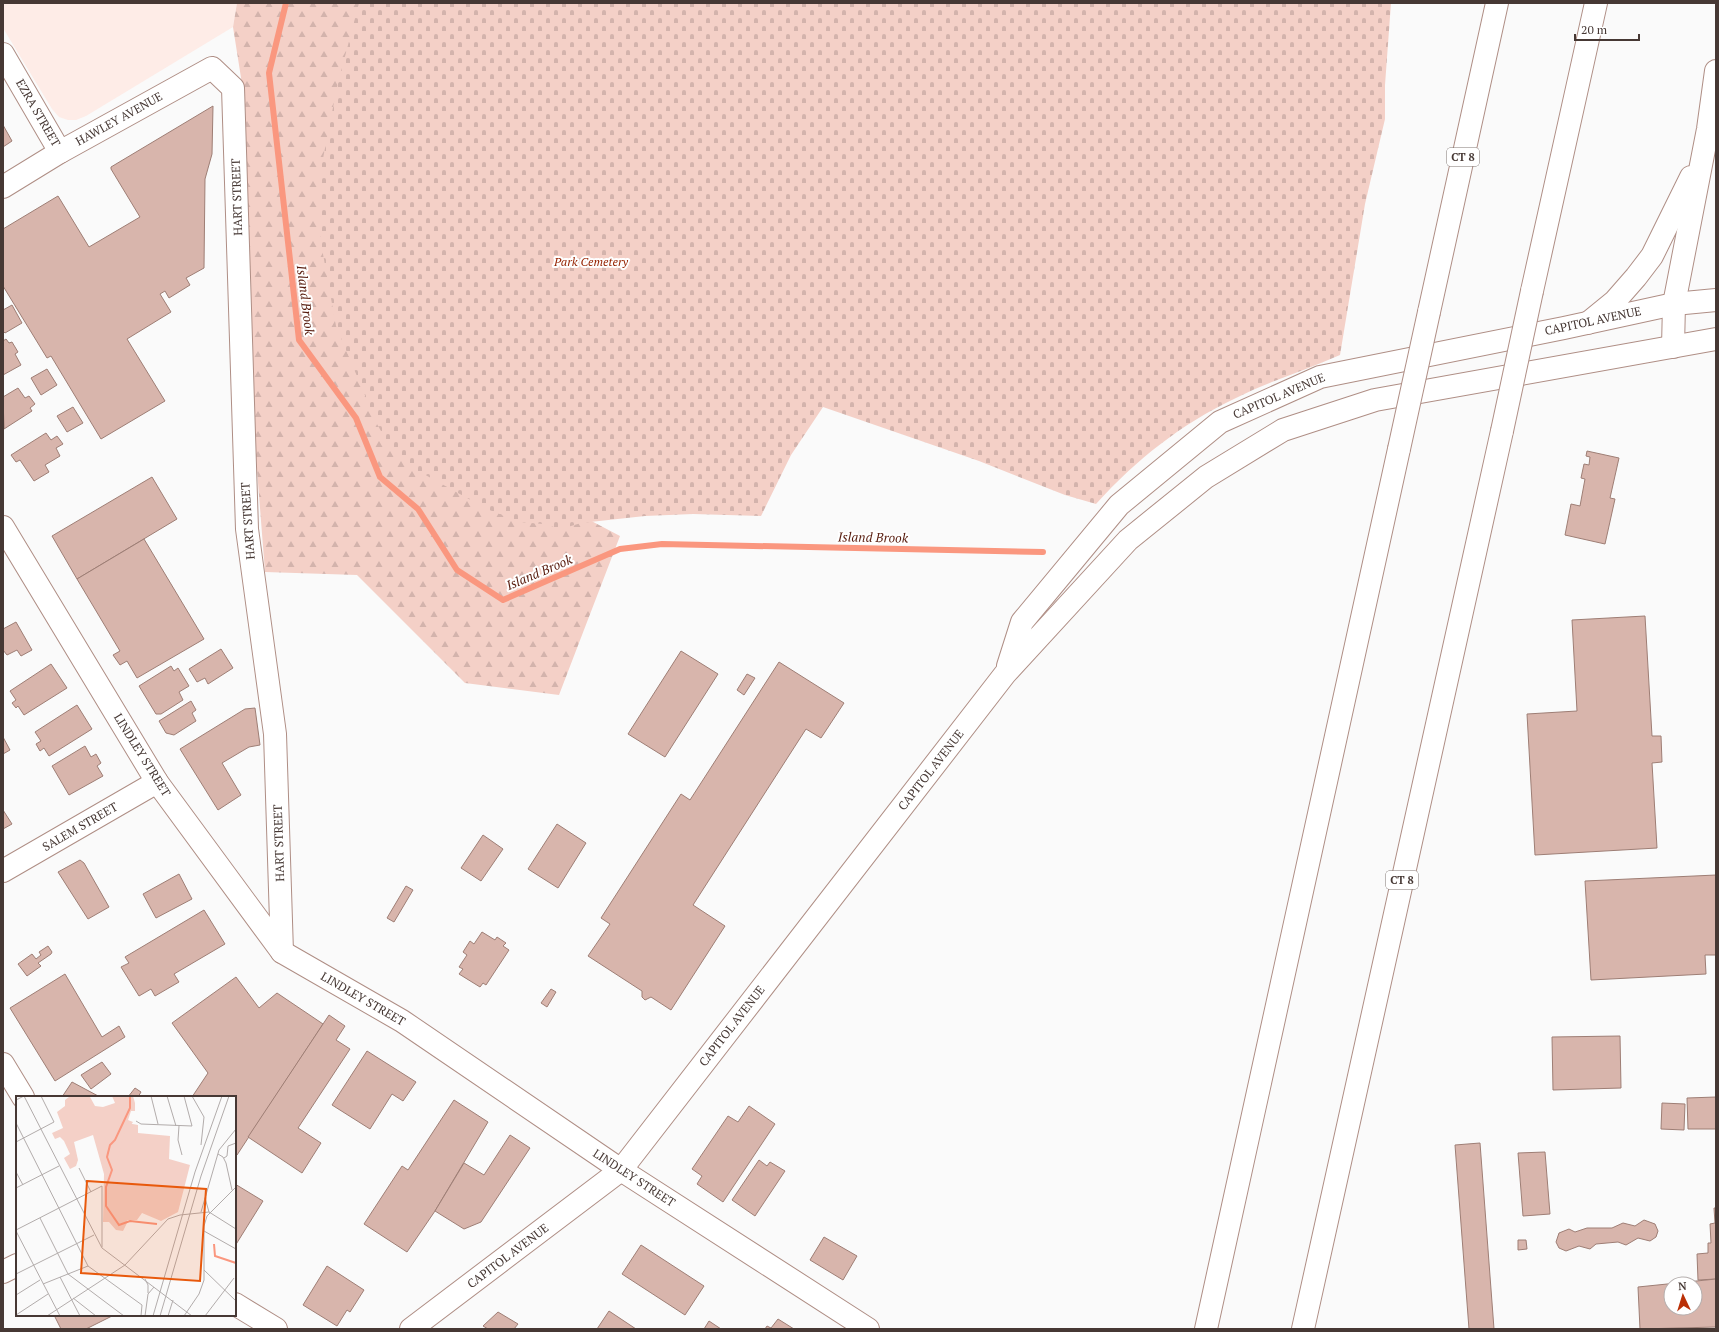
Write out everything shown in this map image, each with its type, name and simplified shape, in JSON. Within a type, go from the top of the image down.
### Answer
[{"type":"main road","name":"CT 8","points":[[1206,1329],[1497,3]]},
{"type":"main road","name":"CT 8","points":[[1303,1329],[1596,3]]},
{"type":"main road","name":"EZRA STREET","points":[[3,54],[60,152]]},
{"type":"main road","name":"HAWLEY AVENUE","points":[[3,187],[60,152],[212,68],[233,88]]},
{"type":"main road","points":[[1673,347],[1674,304],[1712,135],[1716,72]]},
{"type":"main road","name":"HART STREET","points":[[233,88],[247,530],[275,734],[282,952]]},
{"type":"main road","points":[[1588,323],[1615,301],[1652,256],[1712,135]]},
{"type":"main road","name":"CAPITOL AVENUE","points":[[1005,674],[1022,622],[1119,505],[1220,422],[1320,376],[1588,323],[1674,304],[1716,300]]},
{"type":"main road","name":"CAPITOL AVENUE","points":[[411,1329],[621,1170],[1005,674],[1128,540],[1206,477],[1283,430],[1375,400],[1716,339]]},
{"type":"main road","name":"LINDLEY STREET","points":[[3,527],[157,782],[282,952],[402,1021],[621,1170],[868,1329]]},
{"type":"main road","name":"SALEM STREET","points":[[3,871],[157,782]]},
{"type":"main road","points":[[3,1064],[22,1096]]},
{"type":"main road","points":[[3,1272],[16,1266]]},
{"type":"main road","points":[[236,1305],[276,1329]]},
{"type":"shaded area","points":[[3,3],[237,3],[233,27],[86,116],[76,120],[68,120],[59,117],[52,109],[3,28]]},
{"type":"green space","points":[[237,3],[402,3],[500,473],[620,536],[559,695],[465,683],[357,575],[265,572],[255,444],[245,103],[233,27]]},
{"type":"green space","name":"Park Cemetery","points":[[359,3],[1391,3],[1385,85],[1385,119],[1365,204],[1340,355],[1249,392],[1197,419],[1178,431],[1127,472],[1096,504],[1065,495],[979,461],[823,407],[791,455],[761,516],[693,514],[645,516],[581,523],[561,529],[543,524],[519,522],[487,509],[411,467],[390,447],[377,424],[336,326],[321,243],[319,179],[337,87]]},
{"type":"building","points":[[213,106],[212,154],[205,179],[204,268],[186,278],[190,285],[169,298],[165,291],[160,294],[171,312],[127,339],[165,401],[101,439],[51,356],[47,358],[3,286],[3,229],[58,196],[89,247],[140,217],[111,167]]},
{"type":"building","points":[[3,125],[12,141],[3,147]]},
{"type":"building","points":[[12,305],[22,323],[5,333],[3,331],[3,310]]},
{"type":"building","points":[[6,339],[9,343],[12,342],[18,352],[15,354],[21,365],[3,375],[3,341]]},
{"type":"building","points":[[47,369],[57,385],[41,395],[31,378]]},
{"type":"building","points":[[18,388],[25,398],[29,396],[35,404],[30,408],[32,411],[4,429],[3,397]]},
{"type":"building","points":[[73,407],[83,423],[67,432],[57,416]]},
{"type":"building","points":[[46,433],[51,440],[57,436],[63,444],[56,448],[60,456],[45,465],[49,472],[34,481],[20,460],[16,462],[11,455]]},
{"type":"building","points":[[1587,451],[1619,458],[1610,498],[1615,499],[1605,544],[1565,535],[1571,504],[1580,506],[1585,479],[1581,478],[1584,464],[1589,465],[1590,457],[1586,456]]},
{"type":"building","points":[[152,477],[177,519],[77,579],[52,536]]},
{"type":"building","points":[[144,539],[204,639],[137,678],[127,661],[120,665],[113,655],[120,651],[77,579]]},
{"type":"building","points":[[1645,616],[1652,736],[1661,736],[1662,762],[1652,763],[1657,848],[1535,855],[1527,714],[1577,711],[1572,620]]},
{"type":"building","points":[[16,622],[32,650],[21,656],[17,650],[7,655],[3,650],[3,629]]},
{"type":"building","points":[[221,649],[233,668],[208,684],[205,678],[197,682],[189,669]]},
{"type":"building","points":[[681,651],[718,674],[665,757],[628,734]]},
{"type":"building","points":[[779,662],[844,703],[821,738],[806,729],[693,905],[725,926],[671,1010],[651,997],[645,1000],[642,997],[642,991],[588,956],[610,924],[601,918],[681,794],[690,800]]},
{"type":"building","points":[[51,664],[67,688],[24,715],[18,706],[16,708],[12,703],[16,700],[10,691]]},
{"type":"building","points":[[171,666],[174,671],[178,668],[189,686],[179,692],[183,700],[161,714],[156,714],[139,686]]},
{"type":"building","points":[[747,674],[755,678],[744,695],[737,690]]},
{"type":"building","points":[[191,701],[196,710],[192,713],[196,721],[174,735],[166,733],[159,721]]},
{"type":"building","points":[[77,705],[92,729],[49,756],[44,748],[40,751],[36,744],[41,741],[35,732]]},
{"type":"building","points":[[255,708],[260,745],[249,747],[222,763],[241,795],[218,810],[180,749],[245,709]]},
{"type":"building","points":[[3,737],[10,750],[3,754]]},
{"type":"building","points":[[85,746],[91,757],[96,754],[101,763],[97,766],[103,776],[69,795],[52,766]]},
{"type":"building","points":[[3,810],[12,824],[3,829]]},
{"type":"building","points":[[557,824],[586,843],[558,888],[528,869]]},
{"type":"building","points":[[483,835],[503,849],[481,881],[461,868]]},
{"type":"building","points":[[80,860],[84,863],[109,907],[88,919],[58,872]]},
{"type":"building","points":[[179,874],[192,899],[156,918],[143,894]]},
{"type":"building","points":[[1716,875],[1716,955],[1705,955],[1706,974],[1591,980],[1585,881]]},
{"type":"building","points":[[406,886],[413,890],[394,922],[387,918]]},
{"type":"building","points":[[204,910],[225,944],[174,974],[179,982],[155,996],[151,989],[139,996],[121,967],[129,963],[125,957]]},
{"type":"building","points":[[482,932],[495,940],[497,937],[506,943],[503,946],[509,950],[486,985],[483,983],[480,987],[459,974],[463,969],[459,967],[467,955],[463,952],[470,941],[474,944]]},
{"type":"building","points":[[48,946],[52,952],[51,954],[38,963],[41,966],[27,976],[18,964],[32,954],[36,959],[41,955],[39,952]]},
{"type":"building","points":[[65,974],[102,1037],[119,1026],[125,1037],[55,1081],[10,1008]]},
{"type":"building","points":[[236,977],[259,1008],[277,993],[323,1024],[237,1155],[236,1096],[193,1096],[208,1073],[172,1023]]},
{"type":"building","points":[[551,989],[556,992],[547,1007],[541,1003]]},
{"type":"building","points":[[329,1015],[345,1026],[336,1040],[350,1049],[298,1128],[321,1143],[302,1173],[248,1137]]},
{"type":"building","points":[[1620,1036],[1621,1088],[1553,1090],[1552,1037]]},
{"type":"building","points":[[367,1051],[416,1082],[403,1101],[392,1094],[370,1129],[332,1105]]},
{"type":"building","points":[[102,1062],[111,1074],[91,1089],[81,1075]]},
{"type":"building","points":[[72,1082],[98,1096],[63,1096]]},
{"type":"building","points":[[135,1088],[141,1092],[139,1096],[129,1096]]},
{"type":"building","points":[[1716,1097],[1716,1129],[1688,1129],[1687,1098]]},
{"type":"building","points":[[454,1100],[488,1122],[435,1211],[407,1252],[364,1224],[402,1166],[408,1170]]},
{"type":"building","points":[[1662,1103],[1685,1104],[1684,1130],[1661,1129]]},
{"type":"building","points":[[749,1106],[775,1124],[723,1202],[697,1184],[702,1176],[692,1169],[728,1116],[738,1122]]},
{"type":"building","points":[[510,1135],[530,1148],[481,1222],[464,1229],[435,1211],[464,1163],[484,1175]]},
{"type":"building","points":[[1480,1143],[1494,1329],[1469,1329],[1455,1145]]},
{"type":"building","points":[[1545,1152],[1550,1214],[1523,1216],[1518,1153]]},
{"type":"building","points":[[759,1160],[767,1166],[770,1162],[785,1171],[755,1216],[732,1200]]},
{"type":"building","points":[[236,1185],[263,1201],[236,1244]]},
{"type":"building","points":[[1714,1208],[1716,1208],[1716,1279],[1703,1280],[1703,1276],[1698,1276],[1697,1254],[1708,1253],[1708,1243],[1711,1243],[1710,1224],[1715,1223]]},
{"type":"building","points":[[1644,1220],[1655,1224],[1658,1231],[1656,1237],[1650,1241],[1638,1238],[1626,1245],[1618,1242],[1596,1244],[1590,1249],[1579,1246],[1566,1251],[1559,1248],[1556,1242],[1559,1233],[1569,1229],[1575,1232],[1587,1228],[1612,1228],[1623,1223],[1635,1226]]},
{"type":"building","points":[[824,1237],[857,1256],[843,1280],[810,1260]]},
{"type":"building","points":[[1518,1240],[1526,1240],[1527,1249],[1518,1250]]},
{"type":"building","points":[[641,1245],[704,1286],[685,1315],[622,1274]]},
{"type":"building","points":[[327,1266],[364,1290],[350,1312],[347,1310],[337,1326],[303,1305]]},
{"type":"building","points":[[1716,1279],[1716,1327],[1640,1329],[1638,1287],[1663,1284],[1663,1316],[1703,1316],[1703,1280]]},
{"type":"building","points":[[609,1311],[636,1329],[597,1329]]},
{"type":"building","points":[[498,1312],[518,1324],[514,1329],[488,1329],[483,1326]]},
{"type":"building","points":[[54,1316],[112,1316],[86,1329],[61,1329]]},
{"type":"building","points":[[778,1319],[794,1329],[765,1329],[767,1326],[771,1328]]},
{"type":"building","points":[[709,1321],[721,1329],[704,1329]]},
{"type":"waterway","name":"Island Brook","points":[[286,3],[269,73],[299,340],[356,418],[380,477],[418,509],[457,570],[503,600],[620,549],[662,544],[1043,552]]}]
